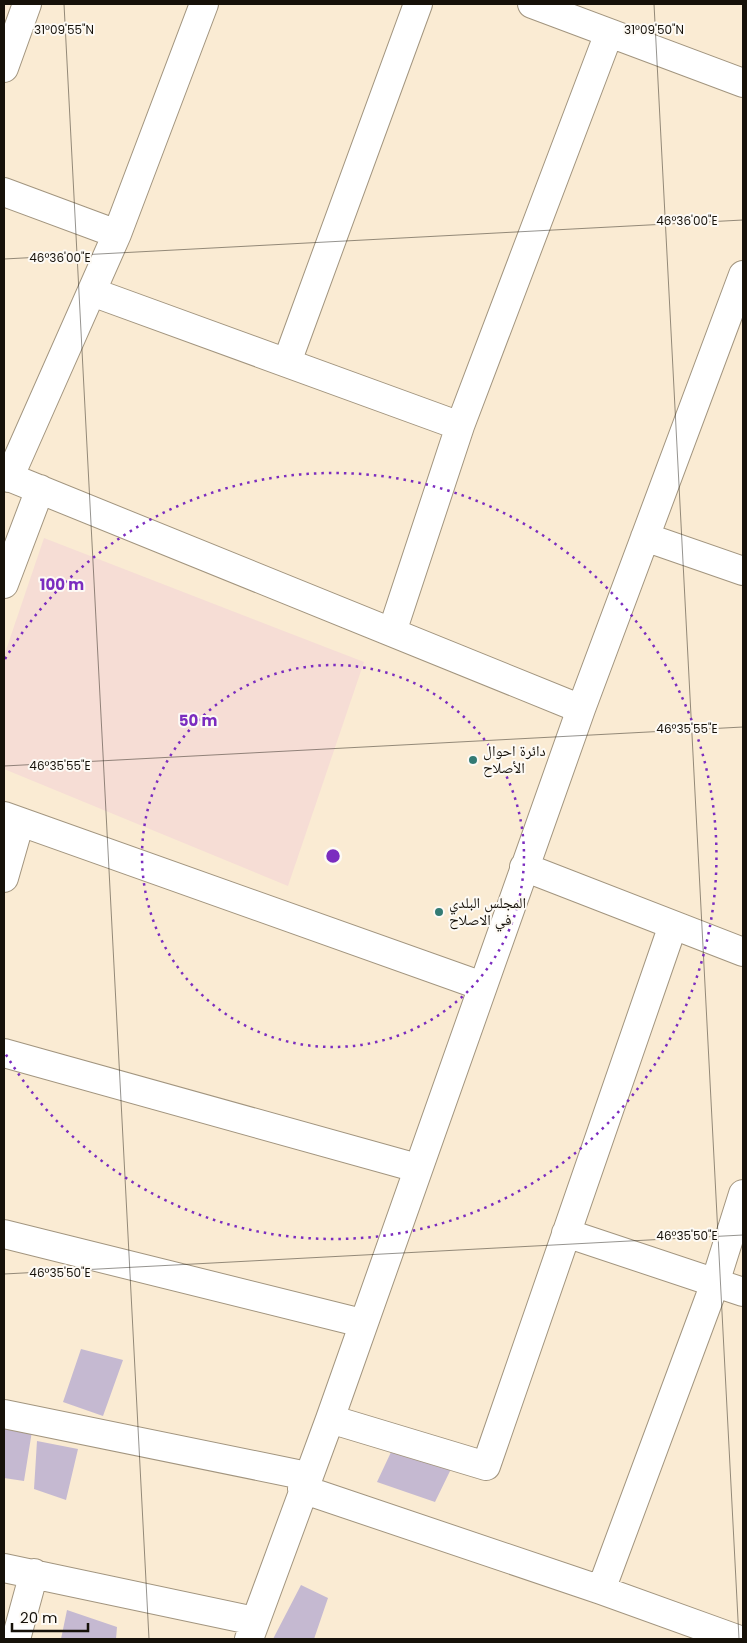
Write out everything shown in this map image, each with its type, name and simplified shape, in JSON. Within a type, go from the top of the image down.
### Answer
[{"type":"street","points":[[4,68],[27,4]]},
{"type":"street","points":[[204,4],[117,234],[6,477],[40,489],[581,709]]},
{"type":"street","points":[[287,362],[418,4]]},
{"type":"street","points":[[532,4],[743,83]]},
{"type":"street","points":[[392,632],[460,426],[609,33]]},
{"type":"street","points":[[4,192],[117,234]]},
{"type":"street","points":[[4,1568],[34,1573],[252,1630],[330,1419],[362,1323],[581,709],[743,275]]},
{"type":"street","points":[[92,292],[460,426]]},
{"type":"street","points":[[4,584],[40,489]]},
{"type":"street","points":[[645,537],[743,571]]},
{"type":"street","points":[[4,878],[12,819],[482,986]]},
{"type":"street","points":[[524,867],[743,952]]},
{"type":"street","points":[[330,1419],[486,1466],[674,925]]},
{"type":"street","points":[[4,1053],[417,1168]]},
{"type":"street","points":[[601,1590],[715,1283],[743,1194]]},
{"type":"street","points":[[566,1233],[743,1292]]},
{"type":"street","points":[[4,1234],[362,1323]]},
{"type":"street","points":[[4,1414],[305,1483],[737,1639]]},
{"type":"street","points":[[16,1639],[34,1573]]},
{"type":"shaded area","points":[[44,538],[364,662],[288,886],[4,769],[4,656]]},
{"type":"building","points":[[81,1349],[123,1360],[103,1416],[63,1402]]},
{"type":"building","points":[[4,1427],[32,1431],[24,1481],[4,1478]]},
{"type":"building","points":[[37,1441],[78,1449],[66,1500],[34,1489]]},
{"type":"building","points":[[392,1450],[451,1469],[435,1502],[377,1482]]},
{"type":"building","points":[[301,1585],[328,1598],[314,1639],[273,1639]]},
{"type":"building","points":[[67,1610],[117,1627],[116,1639],[61,1639]]},
{"type":"place","name":"دائرة احوال الأصلاح","points":[[473,760]]},
{"type":"place","name":"المجلس البلدي في الاصلاح","points":[[439,912]]}]
